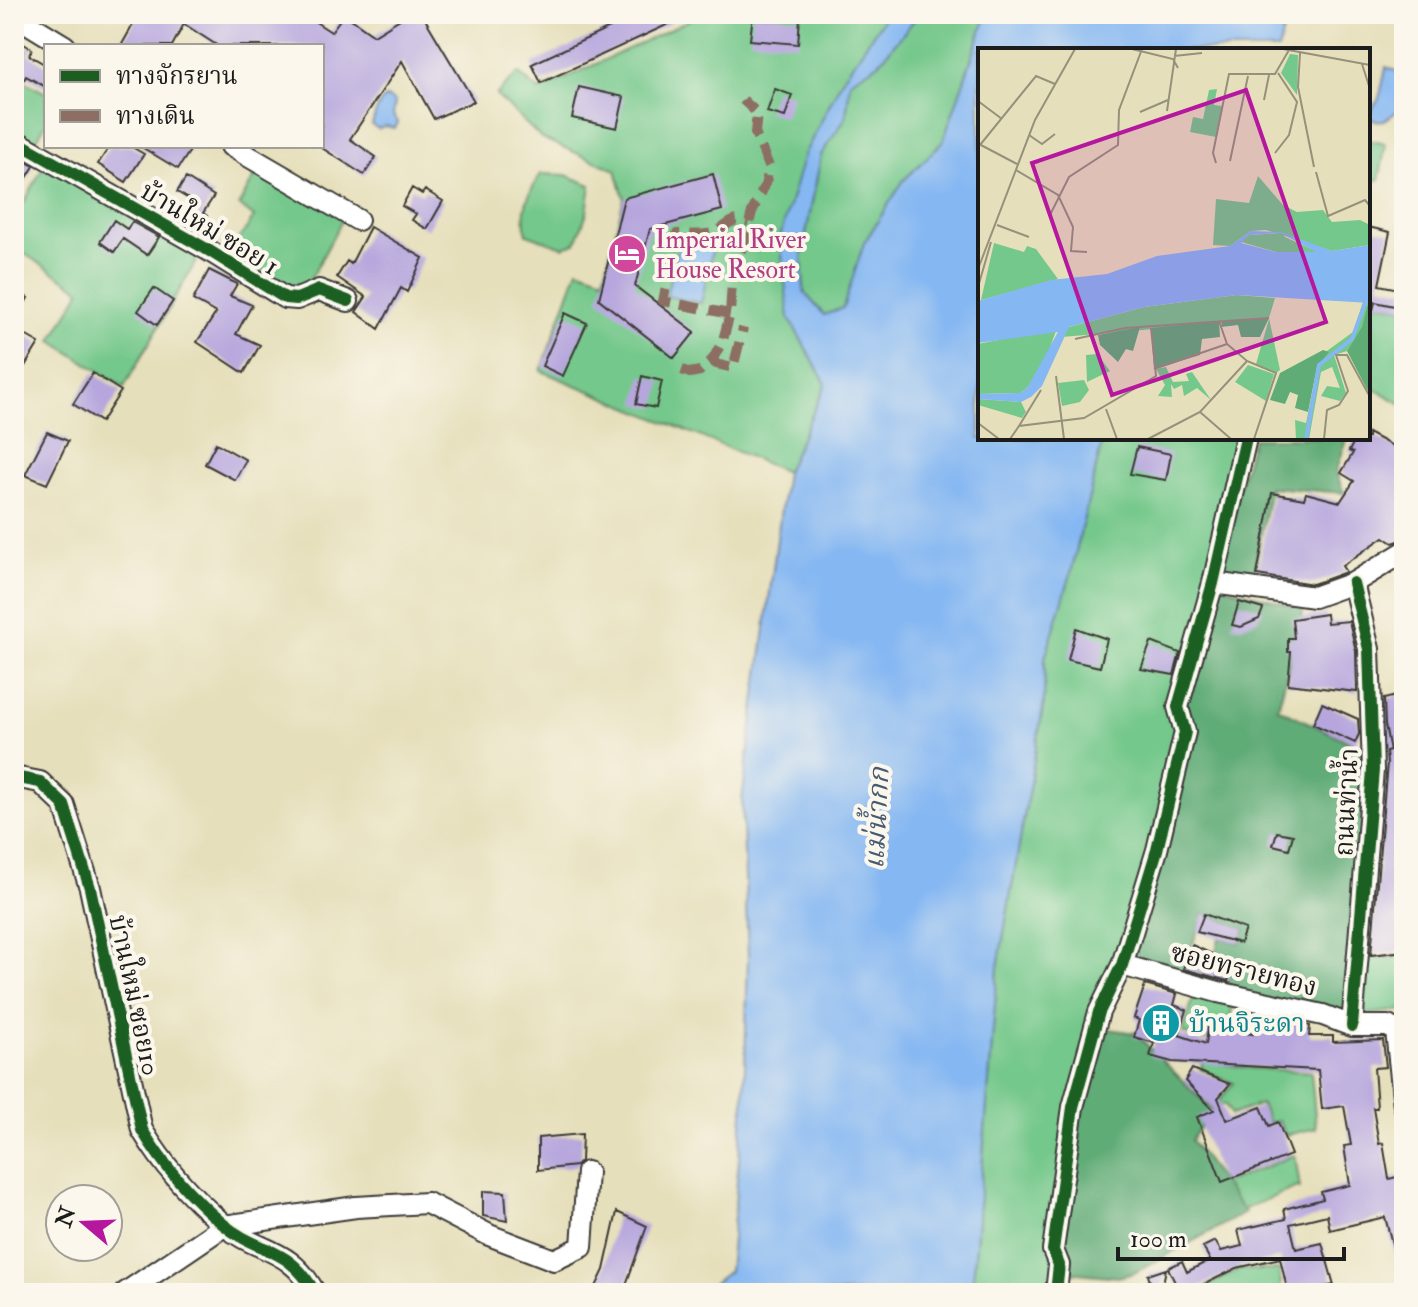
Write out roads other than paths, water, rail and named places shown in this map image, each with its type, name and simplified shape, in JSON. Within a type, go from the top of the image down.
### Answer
[{"type":"street","points":[[14,15],[62,44]]},
{"type":"street","name":"บ้านใหม่ ซอย 1","points":[[14,140],[208,250],[285,298],[297,299],[319,290],[348,301]]},
{"type":"street","points":[[234,148],[358,220]]},
{"type":"street","points":[[1056,1293],[1059,1265],[1053,1250],[1073,1107],[1099,1012],[1122,965],[1161,836],[1185,732],[1178,707],[1213,583],[1246,440]]},
{"type":"street","points":[[1213,583],[1314,597],[1353,583],[1404,552]]},
{"type":"street","name":"ถนนท่าน้ำ","points":[[1352,1026],[1373,770],[1369,649],[1353,583]]},
{"type":"street","name":"บ้านใหม่ ซอย10","points":[[14,777],[40,782],[64,805],[90,888],[142,1130],[161,1161],[224,1226],[289,1260],[304,1274],[315,1293]]},
{"type":"street","name":"ซอยทรายทอง","points":[[1122,965],[1218,992],[1323,1015],[1352,1026]]},
{"type":"street","points":[[1352,1026],[1388,1026],[1396,1031],[1404,1106]]},
{"type":"street","points":[[125,1293],[224,1226],[356,1207],[427,1203],[489,1235],[554,1260],[582,1247],[587,1172]]},
{"type":"water","name":"แม่น้ำกก","points":[[887,14],[919,14],[879,63],[850,81],[846,117],[821,155],[802,255],[804,292],[824,315],[843,308],[864,243],[904,180],[943,142],[987,14],[1288,14],[1279,48],[978,48],[978,440],[1103,440],[1070,577],[1045,658],[1044,702],[998,967],[972,1293],[701,1293],[729,1271],[744,1103],[748,956],[742,800],[786,472],[826,384],[789,318],[780,237],[804,155],[843,78]]},
{"type":"water","points":[[1386,67],[1403,74],[1404,86],[1399,92],[1397,111],[1380,121],[1370,118],[1379,98]]},
{"type":"water","points":[[387,97],[395,102],[393,115],[398,123],[395,128],[386,126],[378,129],[372,125],[379,106]]},
{"type":"water","points":[[680,237],[714,243],[701,303],[666,296]]},
{"type":"place","name":"Imperial River House Resort","points":[[627,254]]},
{"type":"place","name":"บ้านจิระดา","points":[[1161,1023]]}]
